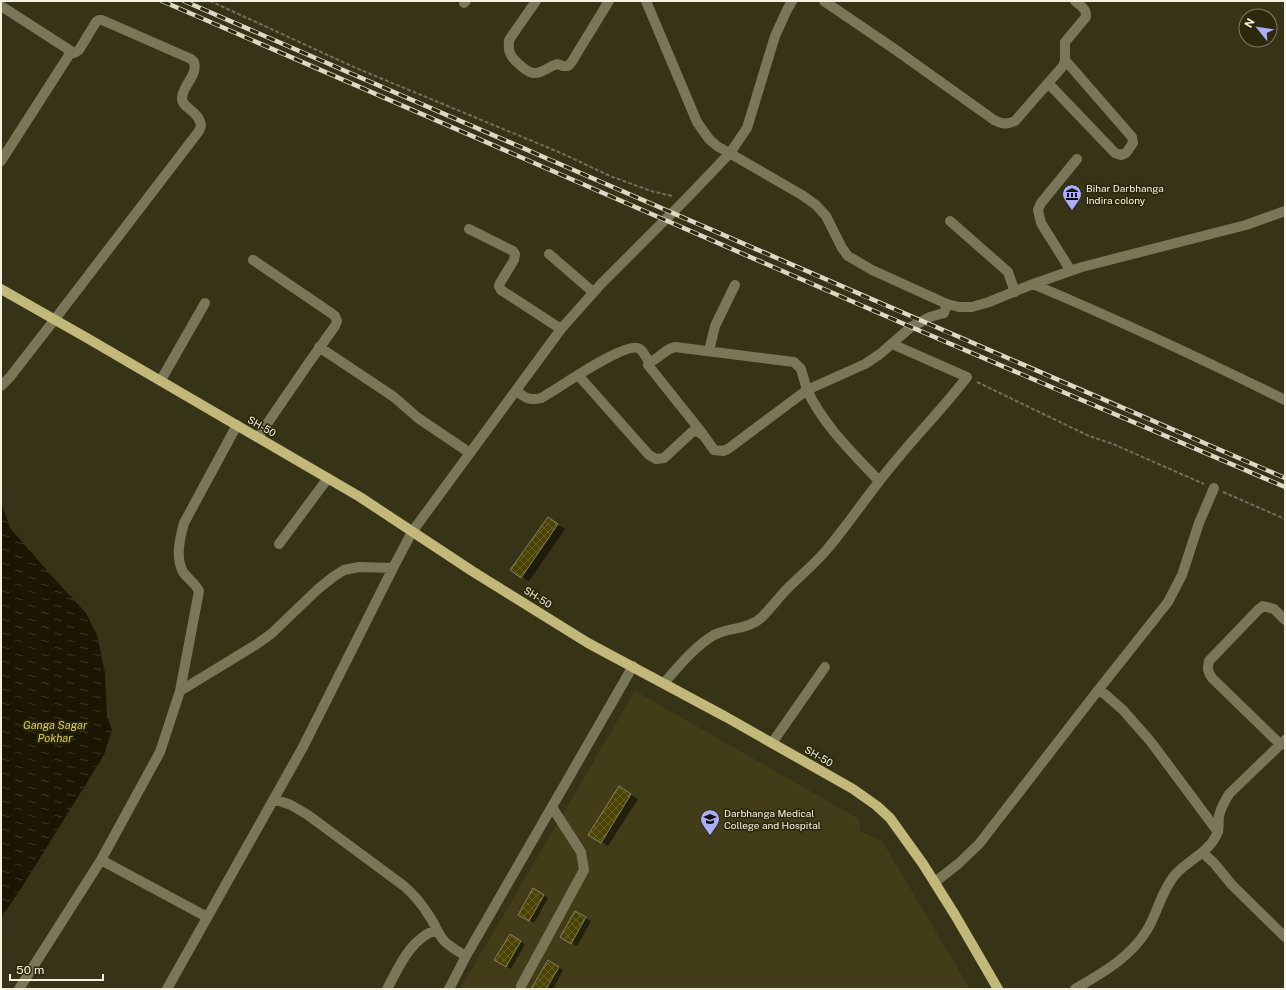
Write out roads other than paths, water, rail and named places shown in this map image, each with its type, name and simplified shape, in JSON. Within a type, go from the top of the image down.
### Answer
[{"type":"main road","name":"SH-50","points":[[1,289],[161,380],[360,497],[412,532],[588,643],[664,683],[853,789],[877,806],[890,818],[935,882],[956,915],[998,989]]},
{"type":"street","points":[[536,1],[509,40],[508,47],[512,57],[528,72],[533,73],[538,73],[557,64],[568,66],[609,1]]},
{"type":"street","points":[[646,1],[697,122],[709,139],[717,146],[802,195],[816,205],[826,216],[842,248],[848,256],[872,270],[947,304],[959,307],[972,307],[1071,271],[1246,225],[1285,211]]},
{"type":"street","points":[[167,989],[304,747],[412,532],[562,329],[593,292],[730,153],[747,128],[775,36],[792,1]]},
{"type":"street","points":[[824,1],[1001,124],[1007,124],[1015,121],[1063,66],[1065,60],[1065,42],[1086,17],[1084,9],[1075,1]]},
{"type":"street","points":[[1,6],[71,52],[77,52],[79,50],[96,22],[102,20],[191,59],[194,62],[195,69],[182,98],[186,107],[198,116],[201,126],[189,144],[55,320],[10,377],[1,386]]},
{"type":"street","points":[[1,160],[71,52]]},
{"type":"street","points":[[1048,83],[1116,153],[1121,155],[1126,153],[1133,143],[1132,137],[1065,60]]},
{"type":"street","points":[[1071,271],[1041,223],[1038,210],[1041,203],[1076,159]]},
{"type":"street","points":[[950,221],[1008,272],[1015,292]]},
{"type":"street","points":[[469,228],[513,251],[515,254],[514,260],[500,283],[499,286],[501,290],[562,329]]},
{"type":"street","points":[[549,254],[593,292]]},
{"type":"street","points":[[253,260],[335,316],[337,321],[258,437]]},
{"type":"street","points":[[1033,284],[1105,314],[1285,400]]},
{"type":"street","points":[[709,351],[715,326],[735,285]]},
{"type":"street","points":[[161,380],[205,303]]},
{"type":"street","points":[[648,365],[714,450],[723,451],[728,449],[807,390],[865,364],[880,354],[911,327],[930,317],[944,313],[947,304]]},
{"type":"street","points":[[664,683],[685,658],[707,640],[716,634],[757,622],[762,617],[788,588],[829,547],[897,458],[952,397],[966,378],[892,344]]},
{"type":"street","points":[[319,347],[394,397],[418,418],[470,453]]},
{"type":"street","points":[[517,391],[532,400],[550,394],[578,375],[608,358],[635,348],[640,349],[650,362],[654,361],[667,350],[675,347],[794,362],[801,369],[807,390],[814,405],[829,426],[879,481]]},
{"type":"street","points":[[578,375],[649,455],[656,459],[664,458],[692,432],[697,431],[704,436]]},
{"type":"street","points":[[19,989],[101,860],[160,752],[180,691],[199,591],[196,584],[183,571],[179,553],[179,539],[184,523],[237,425]]},
{"type":"street","points":[[280,544],[328,478]]},
{"type":"street","points":[[935,882],[958,864],[979,844],[1099,688],[1168,602],[1182,575],[1199,523],[1214,488]]},
{"type":"street","points":[[180,691],[271,634],[318,589],[344,570],[359,567],[393,568]]},
{"type":"street","points":[[1075,989],[1111,967],[1131,951],[1148,929],[1159,902],[1174,876],[1184,866],[1203,853],[1211,844],[1218,832],[1219,816],[1223,804],[1229,794],[1283,742],[1212,678],[1207,668],[1209,661],[1263,606],[1274,609],[1285,620]]},
{"type":"street","points":[[449,989],[466,956],[633,666]]},
{"type":"street","points":[[772,743],[825,667]]},
{"type":"street","points":[[1099,688],[1123,710],[1151,742],[1218,832]]},
{"type":"street","points":[[274,799],[308,815],[404,886],[414,895],[432,919],[436,930],[445,942],[466,956]]},
{"type":"street","points":[[521,986],[584,870],[581,852],[552,807]]},
{"type":"street","points":[[1203,853],[1232,885],[1285,937]]},
{"type":"street","points":[[101,860],[207,917]]},
{"type":"street","points":[[387,989],[407,953],[427,933],[436,930]]},
{"type":"water","name":"Ganga Sagar Pokhar","points":[[1,502],[10,528],[86,613],[97,635],[105,673],[107,716],[112,730],[104,755],[1,918]]},
{"type":"railway","points":[[162,1],[911,327],[1285,487]]},
{"type":"railway","points":[[184,1],[1285,478]]},
{"type":"place","name":"Bihar Darbhanga Indira colony","points":[[1072,211]]},
{"type":"place","name":"Darbhanga Medical College and Hospital","points":[[710,836]]}]
